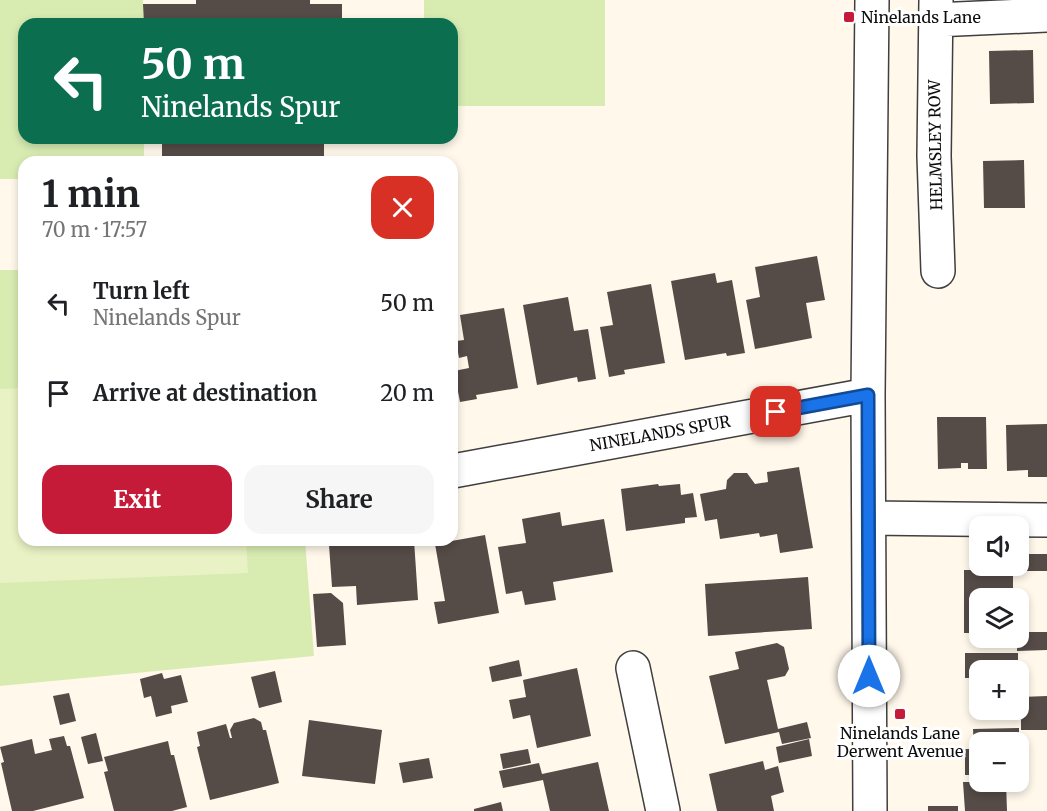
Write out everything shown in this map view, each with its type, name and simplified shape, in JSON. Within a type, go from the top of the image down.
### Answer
[{"type":"street","points":[[870,811],[868,395],[872,0]]},
{"type":"street","name":"HELMSLEY ROW","points":[[938,271],[934,156],[936,10],[1047,15]]},
{"type":"street","name":"NINELANDS SPUR","points":[[458,470],[868,395]]},
{"type":"street","points":[[869,518],[1047,520]]},
{"type":"street","points":[[633,668],[663,811]]},
{"type":"green space","points":[[0,0],[143,0],[144,18],[18,18],[18,144],[144,144],[144,156],[18,156],[18,179],[0,179]]},
{"type":"green space","points":[[424,0],[605,0],[605,106],[458,106],[458,18],[424,18]]},
{"type":"green space","points":[[0,270],[18,270],[18,546],[305,546],[314,656],[0,686]]},
{"type":"green space","points":[[18,388],[18,546],[246,546],[248,573],[0,583],[0,389]]},
{"type":"building","points":[[196,0],[310,0],[310,4],[342,4],[342,18],[144,18],[143,4],[196,4]]},
{"type":"building","points":[[1033,50],[1034,103],[990,104],[989,51]]},
{"type":"building","points":[[162,144],[324,144],[324,156],[162,156]]},
{"type":"building","points":[[1024,160],[1025,208],[984,208],[983,161]]},
{"type":"building","points":[[817,256],[825,300],[806,303],[812,338],[755,349],[746,300],[760,297],[755,267]]},
{"type":"building","points":[[715,273],[717,283],[732,280],[745,353],[727,356],[726,353],[685,360],[671,281]]},
{"type":"building","points":[[651,284],[665,363],[624,370],[625,374],[609,377],[600,327],[613,325],[607,292]]},
{"type":"building","points":[[568,297],[574,331],[588,329],[596,379],[578,382],[577,377],[537,385],[523,305]]},
{"type":"building","points":[[504,308],[518,388],[476,395],[477,399],[460,402],[458,370],[469,368],[467,356],[459,358],[458,352],[458,341],[464,340],[460,315]]},
{"type":"building","points":[[937,417],[986,417],[987,469],[968,469],[968,463],[961,463],[961,468],[938,469]]},
{"type":"building","points":[[1047,424],[1047,477],[1028,477],[1028,470],[1007,471],[1006,425]]},
{"type":"building","points":[[799,467],[813,548],[780,553],[777,534],[760,537],[759,533],[720,539],[717,519],[705,521],[700,494],[726,489],[727,480],[734,473],[747,473],[755,484],[768,482],[767,472]]},
{"type":"building","points":[[658,484],[659,486],[680,484],[681,495],[693,493],[697,517],[685,518],[685,523],[626,531],[621,489]]},
{"type":"building","points":[[560,512],[562,526],[604,519],[613,572],[553,582],[556,600],[525,605],[522,591],[506,594],[498,547],[526,543],[522,519]]},
{"type":"building","points":[[485,535],[499,613],[438,624],[434,602],[445,601],[435,546],[458,546],[458,540]]},
{"type":"building","points":[[329,546],[414,546],[418,600],[357,605],[356,586],[332,587]]},
{"type":"building","points":[[1029,554],[1047,554],[1047,571],[1029,571]]},
{"type":"building","points":[[964,570],[969,570],[969,576],[1013,576],[1013,588],[969,588],[969,633],[964,633]]},
{"type":"building","points":[[808,577],[812,629],[708,636],[705,584]]},
{"type":"building","points":[[331,593],[343,603],[346,645],[317,647],[313,594]]},
{"type":"building","points":[[1029,632],[1047,632],[1047,650],[1017,651],[1017,648],[1029,648]]},
{"type":"building","points":[[777,643],[784,647],[789,669],[785,676],[767,680],[778,729],[807,722],[811,738],[782,744],[779,732],[725,744],[709,676],[739,669],[735,652]]},
{"type":"building","points":[[965,653],[1018,653],[1018,660],[969,660],[969,678],[965,678]]},
{"type":"building","points":[[519,660],[522,676],[492,682],[489,667]]},
{"type":"building","points":[[577,668],[591,736],[537,748],[530,715],[513,719],[509,700],[526,697],[523,680]]},
{"type":"building","points":[[275,671],[282,702],[259,708],[251,677]]},
{"type":"building","points":[[162,673],[164,679],[181,675],[188,702],[171,706],[172,713],[156,717],[151,696],[144,698],[140,679]]},
{"type":"building","points":[[69,693],[76,721],[60,725],[53,696]]},
{"type":"building","points":[[1047,696],[1047,730],[1021,730],[1021,720],[1029,720],[1029,697]]},
{"type":"building","points":[[254,718],[261,722],[263,730],[266,730],[279,783],[210,800],[197,747],[200,746],[197,732],[226,724],[230,738],[232,738],[230,730],[234,723]]},
{"type":"building","points":[[309,720],[382,730],[375,784],[302,776]]},
{"type":"building","points":[[1019,728],[1019,732],[973,732],[973,729]]},
{"type":"building","points":[[96,733],[103,761],[88,764],[81,737]]},
{"type":"building","points":[[64,736],[67,746],[70,746],[84,798],[33,811],[12,811],[1,763],[4,762],[0,747],[32,739],[35,754],[52,750],[49,739]]},
{"type":"building","points":[[809,739],[812,756],[779,763],[776,747]]},
{"type":"building","points":[[168,741],[171,755],[174,755],[187,807],[172,811],[114,811],[104,772],[108,771],[104,757]]},
{"type":"building","points":[[528,749],[531,763],[503,769],[500,754]]},
{"type":"building","points":[[965,749],[969,749],[969,775],[965,775]]},
{"type":"building","points":[[429,758],[433,778],[403,783],[399,763]]},
{"type":"building","points":[[763,761],[765,770],[778,766],[784,792],[771,796],[774,811],[717,811],[709,774]]},
{"type":"building","points":[[598,762],[609,811],[550,811],[543,780],[503,788],[499,771],[539,763],[542,774]]},
{"type":"building","points":[[963,782],[969,782],[969,792],[1006,792],[1007,811],[965,811]]},
{"type":"building","points":[[501,802],[503,811],[474,811],[474,809]]},
{"type":"building","points":[[928,806],[958,806],[958,811],[928,811]]},
{"type":"place","name":"Ninelands Lane","points":[[849,17]]},
{"type":"place","name":"Ninelands Lane Derwent Avenue","points":[[900,714]]},
{"type":"route","points":[[776,412],[868,395],[869,676]]}]
